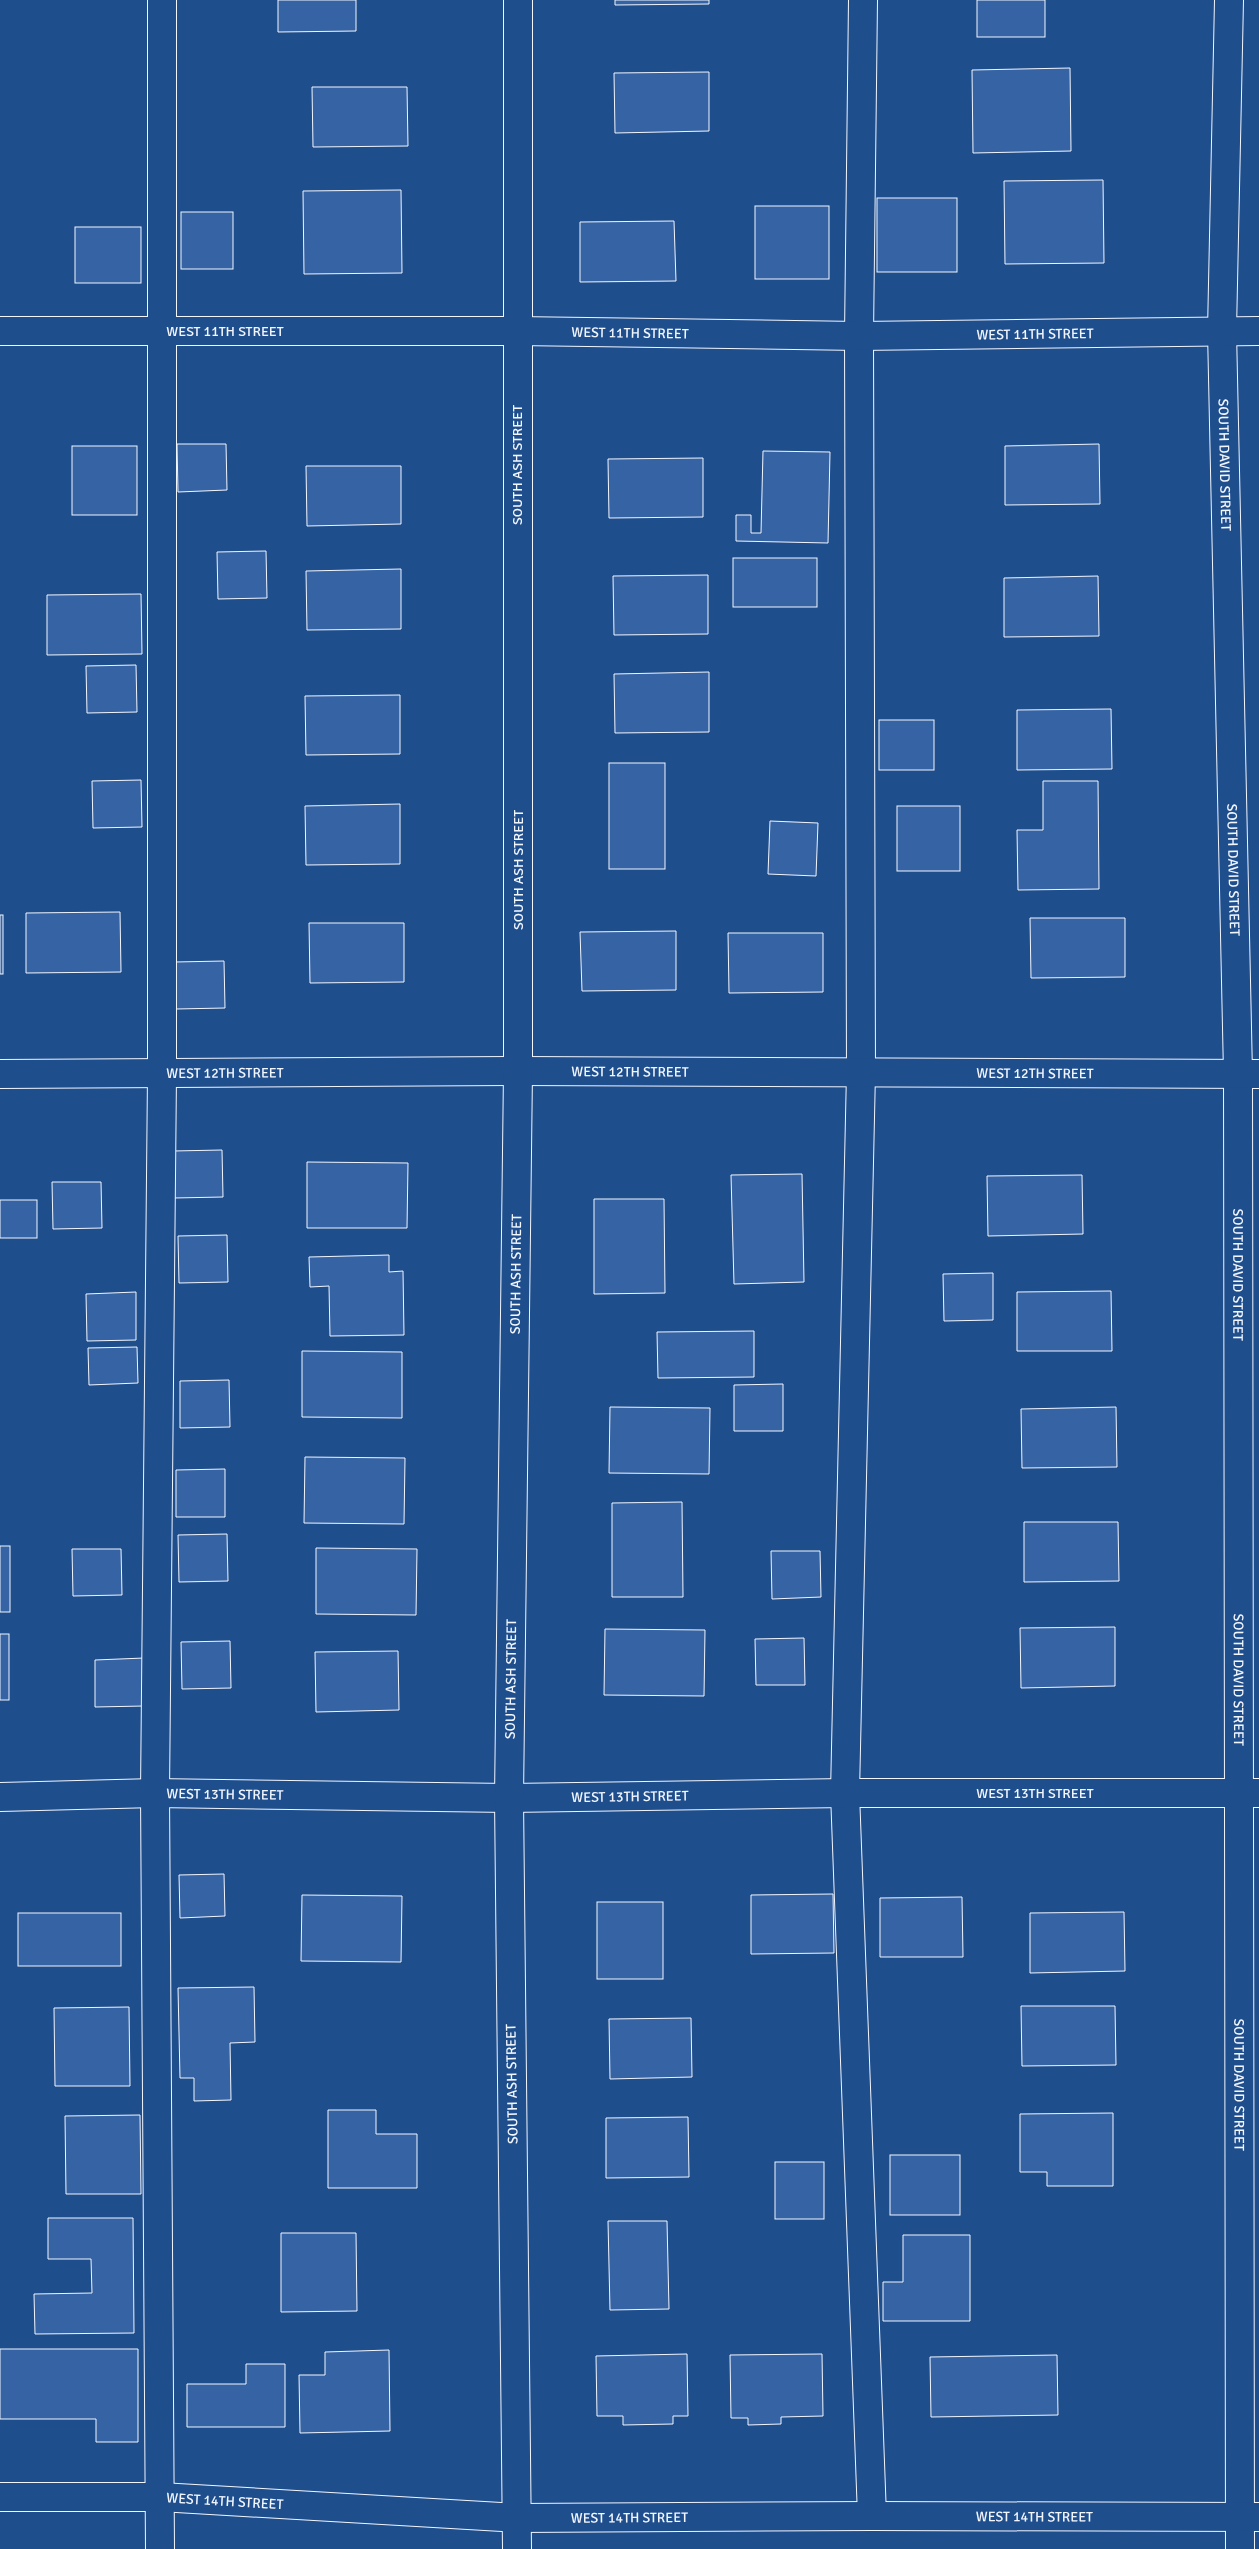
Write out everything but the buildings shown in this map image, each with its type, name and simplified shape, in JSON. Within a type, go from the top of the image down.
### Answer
[{"type":"street","points":[[160,2549],[155,1793],[162,1074],[162,0]]},
{"type":"street","name":"SOUTH ASH STREET","points":[[517,2549],[509,1798],[518,1071],[518,0]]},
{"type":"street","points":[[863,0],[859,336],[861,1072],[845,1793],[872,2516]]},
{"type":"street","name":"SOUTH DAVID STREET","points":[[1228,0],[1222,331],[1248,1074],[1250,2517],[1240,2549]]},
{"type":"street","name":"WEST 11TH STREET","points":[[0,331],[517,332],[859,336],[1259,331]]},
{"type":"street","name":"WEST 12TH STREET","points":[[0,1074],[518,1071],[1248,1074]]},
{"type":"street","name":"WEST 13TH STREET","points":[[0,1797],[155,1793],[509,1798],[845,1793],[1248,1793]]},
{"type":"street","name":"WEST 14TH STREET","points":[[0,2497],[160,2497],[518,2518],[872,2516],[1250,2517]]}]
